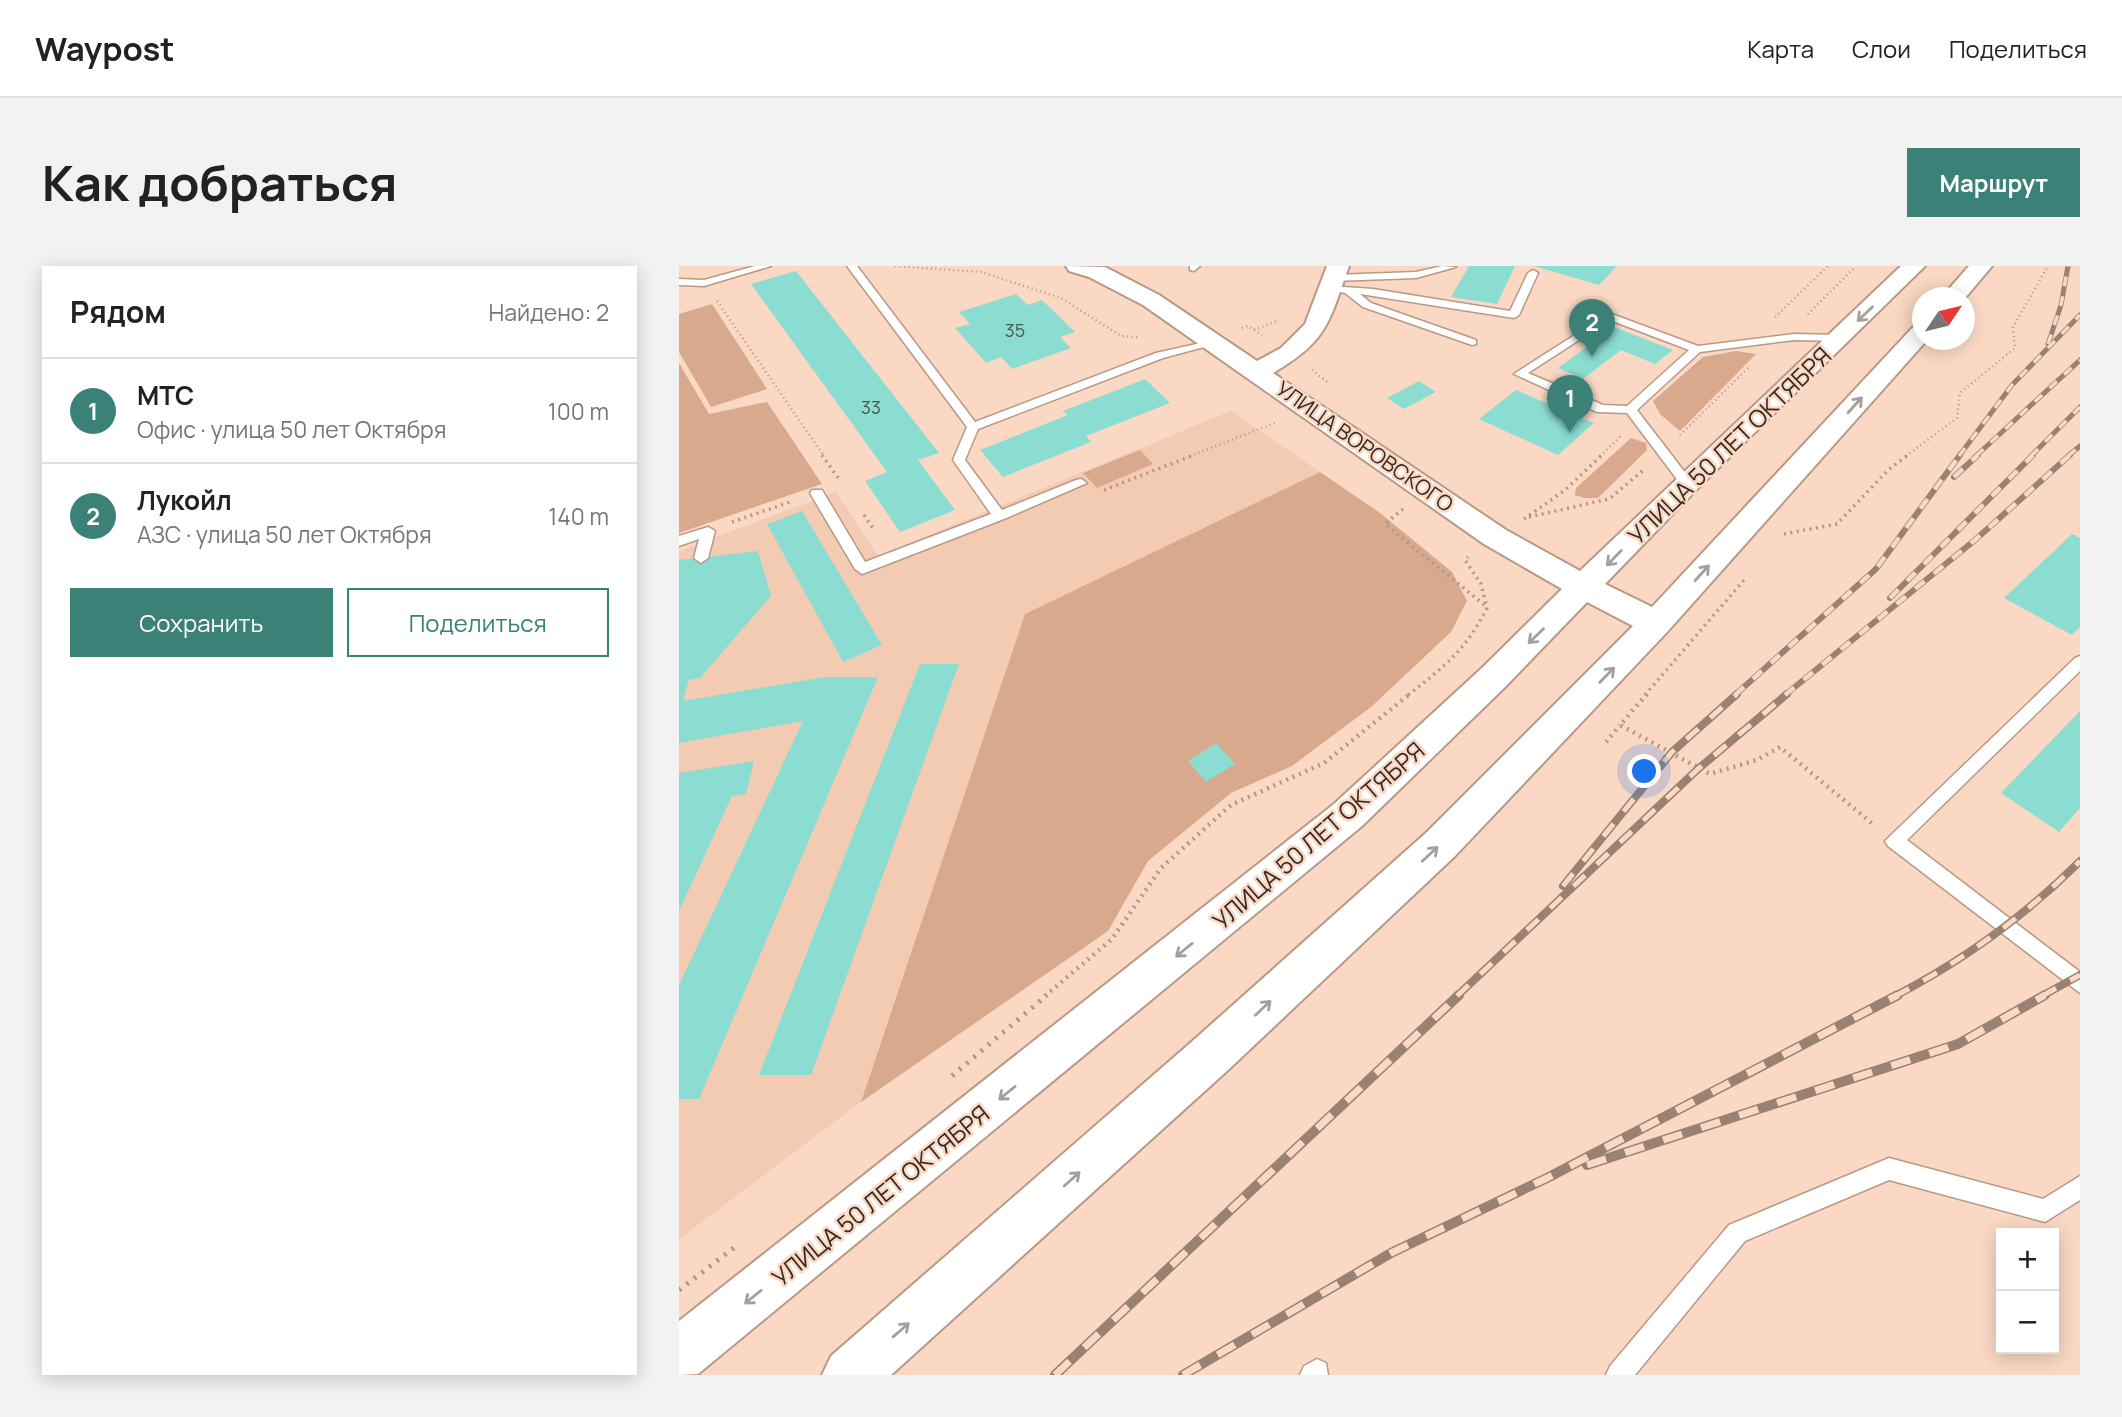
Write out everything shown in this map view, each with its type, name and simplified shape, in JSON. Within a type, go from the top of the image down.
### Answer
[{"type":"main road","name":"УЛИЦА ВОРОВСКОГО","points":[[1077,266],[1097,272],[1151,300],[1258,371],[1495,537],[1585,588],[1656,623]]},
{"type":"main road","name":"УЛИЦА 50 ЛЕТ ОКТЯБРЯ","points":[[679,1355],[1348,815],[1585,588],[1687,483],[1914,266]]},
{"type":"main road","points":[[1962,287],[1981,266]]},
{"type":"main road","points":[[1258,371],[1290,353],[1316,327],[1338,281]]},
{"type":"main road","points":[[850,1375],[1212,1054],[1441,844],[1656,623],[1912,342]]},
{"type":"lane","points":[[679,282],[704,283],[766,266]]},
{"type":"lane","points":[[852,266],[973,427]]},
{"type":"lane","points":[[1338,281],[1416,275],[1451,267]]},
{"type":"lane","points":[[1338,281],[1373,292],[1514,316],[1533,273]]},
{"type":"lane","points":[[1338,281],[1367,305],[1472,342]]},
{"type":"lane","points":[[1697,349],[1630,410],[1601,409],[1520,374],[1609,316],[1697,349],[1794,337],[1839,338]]},
{"type":"lane","points":[[999,516],[959,460],[973,427],[1160,355],[1214,342]]},
{"type":"lane","points":[[1630,410],[1687,483]]},
{"type":"lane","points":[[817,493],[862,569],[1075,485]]},
{"type":"lane","points":[[679,541],[708,531]]},
{"type":"lane","points":[[701,558],[708,531]]},
{"type":"lane","points":[[2080,662],[1894,841],[2080,984]]},
{"type":"lane","points":[[1619,1375],[1737,1233],[1889,1170],[2045,1211],[2080,1187]]},
{"type":"path","points":[[1770,321],[1828,266]]},
{"type":"path","points":[[1800,321],[1856,266]]},
{"type":"path","points":[[1777,542],[1786,532],[1837,524],[1888,470],[1957,418],[1960,393],[2015,348],[2013,327],[2048,266]]},
{"type":"path","points":[[704,283],[843,485]]},
{"type":"path","points":[[1254,330],[1261,327]]},
{"type":"path","points":[[1075,485],[1098,493],[1283,420]]},
{"type":"path","points":[[708,531],[817,493]]},
{"type":"path","points":[[858,507],[874,530]]},
{"type":"path","points":[[1404,509],[1385,524],[1487,608]]},
{"type":"path","points":[[949,1079],[1112,939],[1161,868],[1231,805],[1324,763],[1458,655],[1474,634],[1487,608],[1481,584],[1465,560],[1526,518]]},
{"type":"path","points":[[1605,742],[1751,573]]},
{"type":"path","points":[[1620,725],[1710,774],[1757,760],[1780,747],[1894,841]]},
{"type":"shaded area","points":[[712,304],[767,389],[711,407],[679,352],[679,314]]},
{"type":"shaded area","points":[[1736,351],[1756,354],[1680,431],[1660,414],[1653,401],[1703,357]]},
{"type":"shaded area","points":[[679,363],[709,414],[767,402],[822,484],[679,533]]},
{"type":"shaded area","points":[[1231,411],[1320,472],[1025,614],[861,1102],[679,1239],[679,551],[836,492],[878,556]]},
{"type":"shaded area","points":[[1631,438],[1646,443],[1647,450],[1598,498],[1575,495],[1576,488]]},
{"type":"shaded area","points":[[1140,450],[1153,464],[1097,488],[1083,473]]},
{"type":"shaded area","points":[[1320,472],[1380,513],[1452,572],[1467,601],[1451,632],[1371,707],[1292,766],[1231,793],[1148,861],[1108,931],[861,1102],[1025,614]]},
{"type":"building","points":[[1469,266],[1515,266],[1497,304],[1451,297]]},
{"type":"building","points":[[1534,266],[1617,266],[1599,285]]},
{"type":"building","points":[[796,271],[939,453],[918,460],[955,510],[900,532],[865,481],[887,472],[751,284]]},
{"type":"building","points":[[1016,294],[1028,305],[1042,300],[1075,332],[1060,337],[1071,348],[1012,369],[1001,357],[986,363],[955,328],[970,324],[959,312]]},
{"type":"building","points":[[1614,327],[1673,350],[1655,364],[1621,350],[1583,379],[1558,368]]},
{"type":"building","points":[[1145,379],[1170,403],[1086,436],[1091,442],[1003,477],[980,450],[1068,415],[1063,411]]},
{"type":"building","points":[[1419,381],[1436,392],[1404,409],[1387,398]]},
{"type":"building","points":[[1516,390],[1594,423],[1558,455],[1479,419]]},
{"type":"building","points":[[802,511],[882,645],[843,662],[767,524]]},
{"type":"building","points":[[2072,534],[2080,538],[2080,627],[2072,635],[2004,598]]},
{"type":"building","points":[[758,551],[771,596],[700,678],[689,680],[683,701],[825,677],[878,677],[699,1099],[679,1099],[679,985],[803,721],[679,743],[679,560]]},
{"type":"building","points":[[920,664],[959,664],[811,1075],[759,1075]]},
{"type":"building","points":[[2080,711],[2080,808],[2059,832],[2001,793]]},
{"type":"building","points":[[1216,743],[1235,764],[1206,782],[1188,761]]},
{"type":"building","points":[[754,761],[746,794],[732,796],[679,911],[679,773]]},
{"type":"railway","points":[[2048,344],[2061,305],[2068,266]]},
{"type":"railway","points":[[1959,456],[2012,385],[2080,315]]},
{"type":"railway","points":[[1976,456],[2080,360]]},
{"type":"railway","points":[[2031,456],[2080,407]]},
{"type":"railway","points":[[2068,456],[2080,446]]},
{"type":"railway","points":[[1735,695],[1876,569],[1960,455]]},
{"type":"railway","points":[[1954,477],[1978,455]]},
{"type":"railway","points":[[1890,598],[2033,455]]},
{"type":"railway","points":[[1785,695],[1975,540],[2070,455]]},
{"type":"railway","points":[[1563,886],[1672,752],[1737,694]]},
{"type":"railway","points":[[1457,996],[1698,769],[1787,694]]},
{"type":"railway","points":[[1895,996],[1993,936],[2038,900],[2080,861]]},
{"type":"railway","points":[[2042,996],[2080,975]]},
{"type":"railway","points":[[1055,1375],[1459,995]]},
{"type":"railway","points":[[1183,1375],[1391,1253],[1547,1178],[1898,995]]},
{"type":"railway","points":[[1587,1165],[1958,1044],[2045,995]]},
{"type":"place","name":"Лукойл","points":[[1592,357]]},
{"type":"place","name":"МТС","points":[[1570,433]]}]
